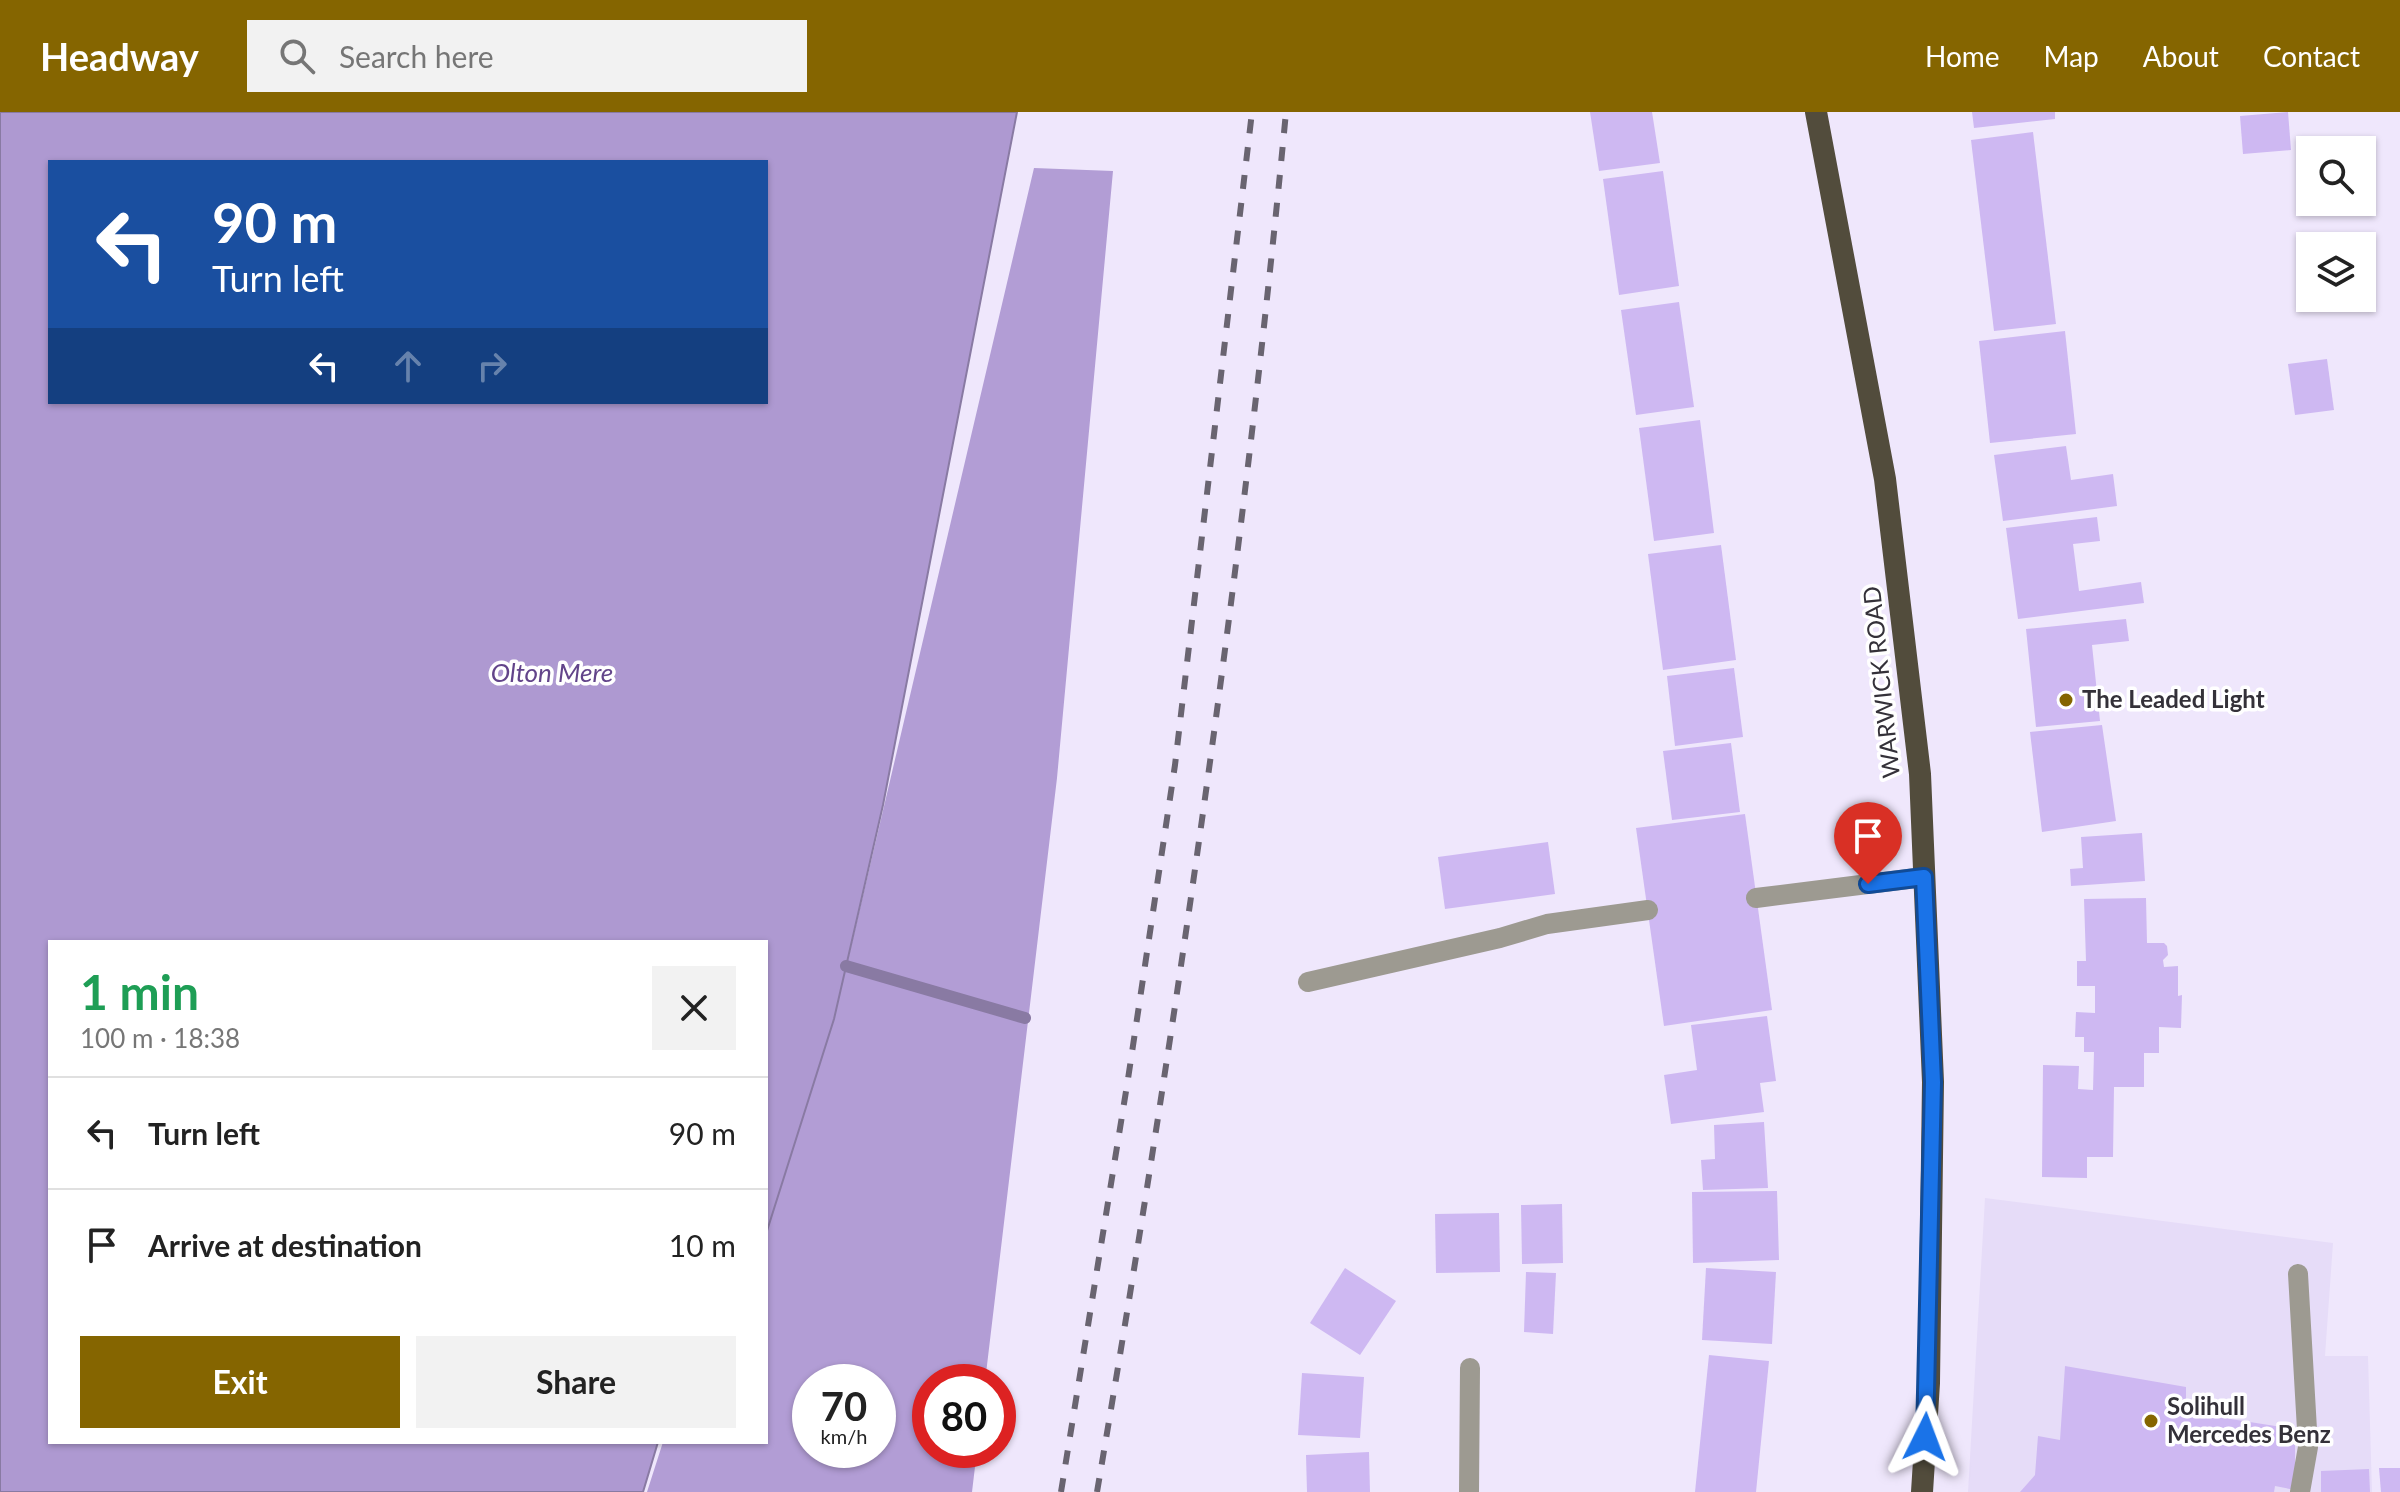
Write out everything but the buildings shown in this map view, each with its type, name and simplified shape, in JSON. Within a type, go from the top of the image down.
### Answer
[{"type":"highway","name":"WARWICK ROAD","points":[[1816,112],[1885,479],[1920,774],[1933,1082],[1929,1383],[1922,1492]]},
{"type":"street","points":[[1756,898],[1924,877]]},
{"type":"street","points":[[1308,982],[1500,938],[1547,924],[1648,910]]},
{"type":"street","points":[[2298,1274],[2308,1447],[2300,1492]]},
{"type":"street","points":[[1469,1492],[1470,1368]]},
{"type":"shaded area","points":[[1034,168],[1113,171],[1057,778],[987,1364],[912,1364],[912,1468],[975,1468],[972,1492],[647,1492],[662,1444],[768,1444],[768,1175],[834,1019]]},
{"type":"shaded area","points":[[1985,1198],[2333,1243],[2325,1356],[2368,1356],[2372,1492],[1968,1492]]},
{"type":"water","name":"Olton Mere","points":[[0,112],[1017,112],[883,805],[834,1019],[768,1228],[768,940],[48,940],[48,1444],[657,1444],[643,1492],[0,1492]]},
{"type":"waterway","points":[[846,966],[1025,1018]]},
{"type":"railway","points":[[1061,1492],[1175,765],[1252,112]]},
{"type":"railway","points":[[1097,1492],[1153,1148],[1204,804],[1249,458],[1286,112]]},
{"type":"place","name":"The Leaded Light","points":[[2066,700]]},
{"type":"place","name":"Solihull Mercedes Benz","points":[[2151,1421]]},
{"type":"route","points":[[1868,884],[1924,877],[1933,1082],[1929,1383],[1925,1437]]}]
